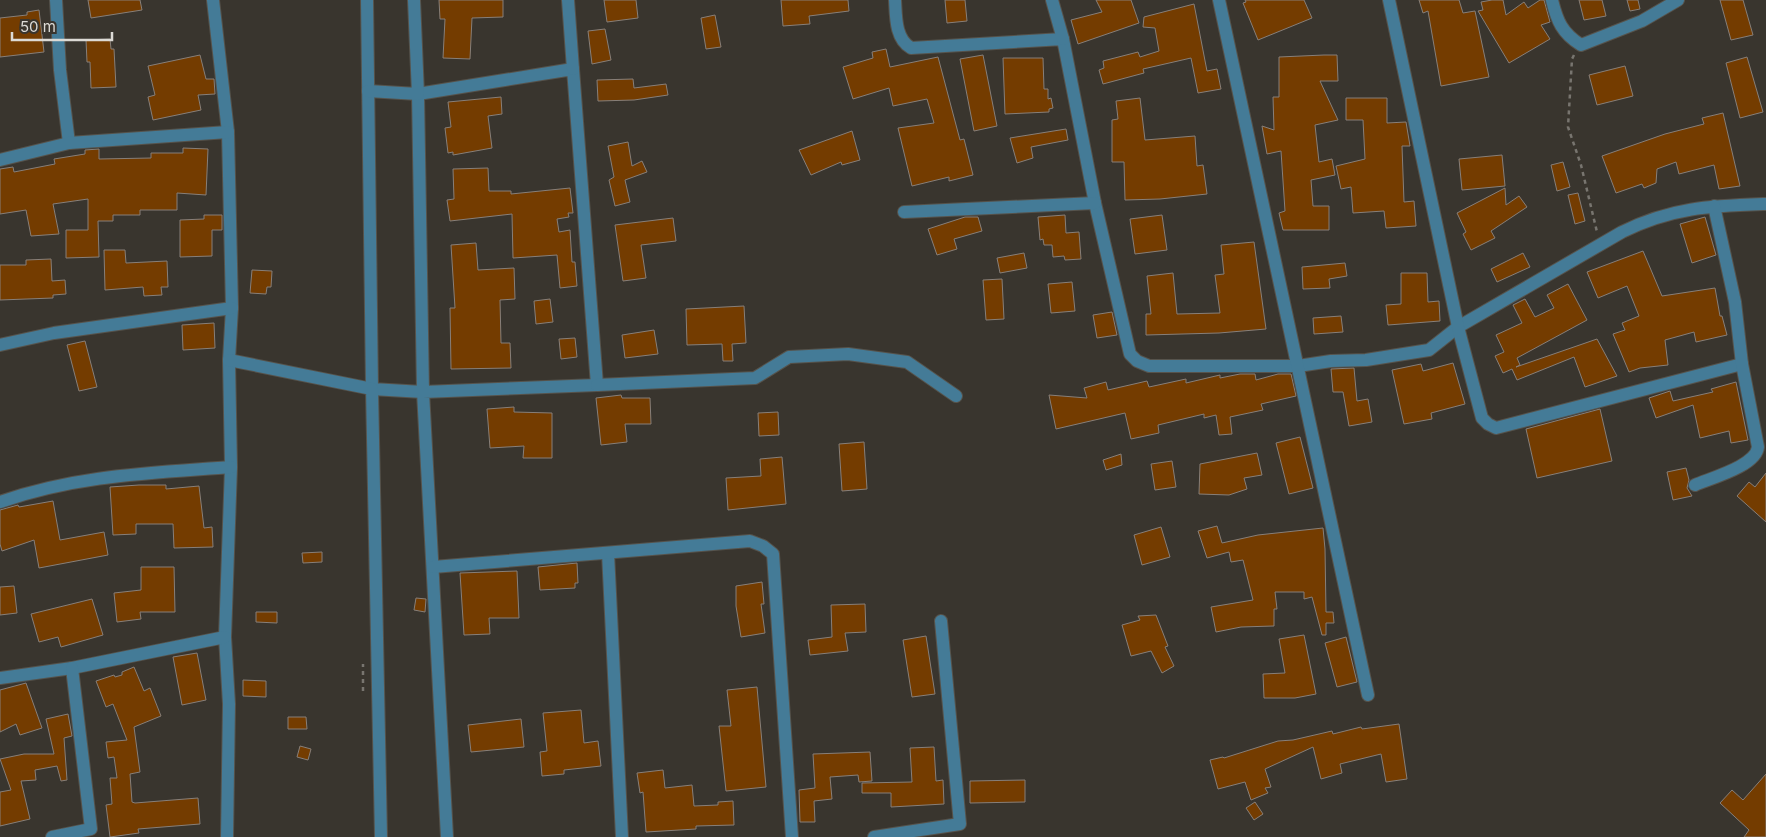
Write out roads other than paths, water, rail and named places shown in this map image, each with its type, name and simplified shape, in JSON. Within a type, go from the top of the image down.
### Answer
[{"type":"street","points":[[56,0],[60,70],[69,143]]},
{"type":"street","points":[[213,0],[228,132],[232,308],[229,360],[231,467],[225,637],[229,704],[226,837]]},
{"type":"street","points":[[367,0],[372,389],[381,837]]},
{"type":"street","points":[[414,0],[418,94],[423,392],[447,837]]},
{"type":"street","points":[[568,0],[598,384]]},
{"type":"street","points":[[895,0],[899,36],[904,44],[910,48],[1063,39]]},
{"type":"street","points":[[1052,0],[1063,39],[1095,203],[1130,354],[1137,361],[1149,366],[1298,366],[1331,361],[1366,360],[1429,350],[1458,327],[1646,220],[1682,210],[1714,206],[1766,204]]},
{"type":"street","points":[[1219,0],[1368,695]]},
{"type":"street","points":[[1389,0],[1458,327],[1482,418],[1496,428],[1742,364]]},
{"type":"street","points":[[1552,0],[1557,22],[1567,36],[1581,45],[1642,21],[1678,0]]},
{"type":"street","points":[[368,91],[418,94],[573,69]]},
{"type":"street","points":[[0,160],[69,143],[228,132]]},
{"type":"street","points":[[904,212],[1095,203]]},
{"type":"street","points":[[1695,485],[1735,469],[1754,458],[1757,452],[1742,364],[1735,302],[1714,206]]},
{"type":"street","points":[[0,345],[54,333],[232,308]]},
{"type":"street","points":[[229,360],[372,389],[423,392],[755,378],[790,357],[848,354],[906,362],[956,396]]},
{"type":"street","points":[[0,502],[32,491],[100,477],[231,467]]},
{"type":"street","points":[[433,567],[750,541],[763,546],[773,554],[792,837]]},
{"type":"street","points":[[608,553],[622,837]]},
{"type":"street","points":[[874,837],[960,824],[941,621]]},
{"type":"street","points":[[0,678],[72,668],[225,637]]},
{"type":"street","points":[[52,837],[91,829],[72,668]]}]
